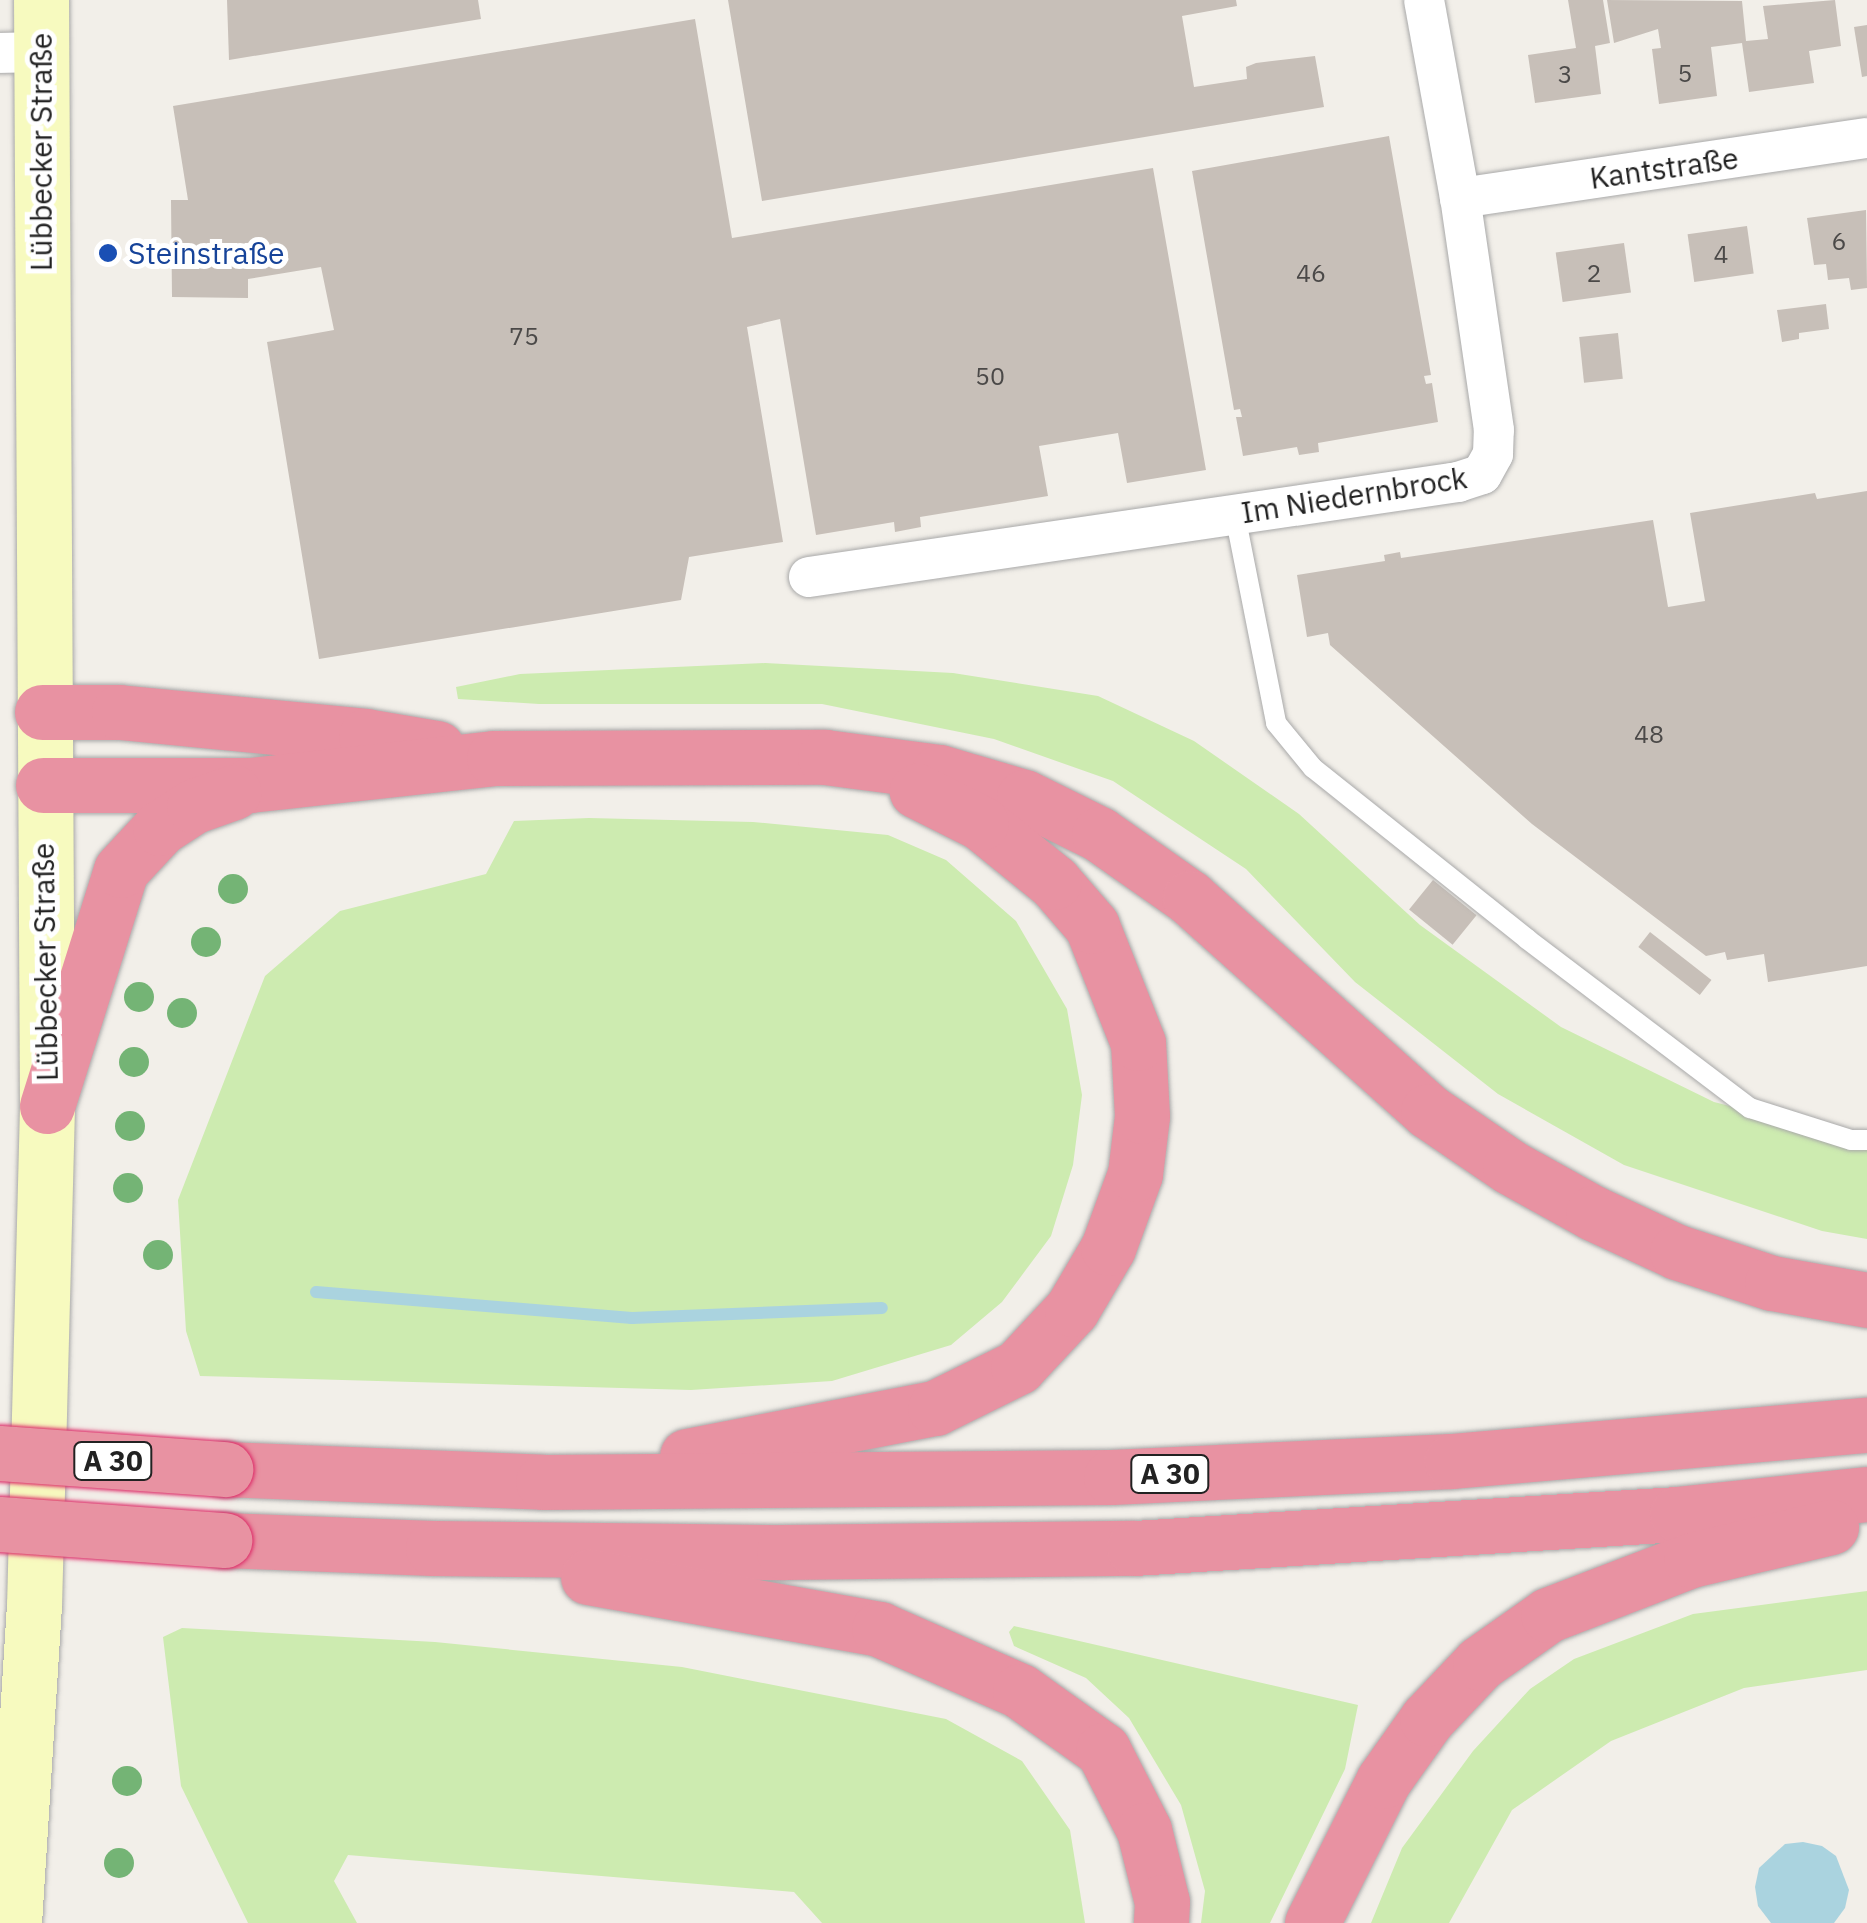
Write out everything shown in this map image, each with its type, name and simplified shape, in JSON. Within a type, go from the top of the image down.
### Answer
[{"type":"highway","points":[[42,712],[119,712],[366,736],[494,758]]},
{"type":"highway","points":[[543,1482],[935,1408],[1018,1367],[1072,1310],[1108,1248],[1136,1174],[1142,1116],[1138,1043],[1092,926],[1054,882],[981,823],[905,785],[825,757]]},
{"type":"highway","points":[[43,786],[250,786],[494,758],[825,757],[939,772],[1024,797],[1098,834],[1190,898],[1428,1111],[1510,1166],[1593,1213],[1677,1252],[1772,1282],[1867,1300]]},
{"type":"highway","points":[[47,1106],[122,870],[160,828],[194,806],[250,786]]},
{"type":"highway","name":"A 30","points":[[0,1454],[225,1469],[543,1482],[1111,1477],[1452,1460],[1867,1424]]},
{"type":"highway","points":[[0,1524],[224,1540],[433,1548],[784,1552],[1134,1548],[1677,1514],[1867,1494]]},
{"type":"highway","points":[[1312,1923],[1383,1782],[1427,1720],[1480,1663],[1548,1615],[1691,1560],[1867,1518]]},
{"type":"highway","points":[[433,1548],[879,1630],[1020,1691],[1104,1750],[1144,1830],[1162,1902],[1161,1923]]},
{"type":"main road","name":"Lübbecker Straße","points":[[14,1923],[34,1607],[47,1106],[27,35]]},
{"type":"street","name":"Im Niedernbrock","points":[[809,577],[1458,482],[1482,474],[1494,454],[1494,430],[1460,198],[1424,0]]},
{"type":"street","name":"Kantstraße","points":[[1460,198],[1867,138]]},
{"type":"lane","points":[[1234,515],[1276,723],[1313,768],[1527,939],[1750,1108],[1850,1140],[1867,1140]]},
{"type":"green space","points":[[765,663],[953,673],[1098,696],[1194,741],[1299,814],[1420,925],[1561,1027],[1714,1102],[1867,1141],[1867,1239],[1822,1231],[1624,1165],[1498,1094],[1355,982],[1246,869],[1113,781],[994,739],[822,704],[539,704],[458,699],[456,687],[520,674]]},
{"type":"green space","points":[[589,818],[753,822],[888,835],[946,860],[1016,921],[1067,1009],[1082,1095],[1073,1165],[1051,1236],[1002,1302],[951,1345],[832,1381],[691,1390],[200,1376],[186,1331],[178,1200],[265,976],[340,911],[486,874],[514,821]]},
{"type":"green space","points":[[1867,1591],[1867,1670],[1744,1688],[1611,1741],[1512,1810],[1449,1923],[1371,1923],[1402,1848],[1473,1751],[1530,1689],[1574,1659],[1693,1614]]},
{"type":"green space","points":[[1014,1626],[1358,1705],[1345,1769],[1270,1923],[1201,1923],[1205,1891],[1181,1805],[1129,1718],[1086,1678],[1014,1646],[1009,1632]]},
{"type":"green space","points":[[182,1628],[435,1642],[682,1667],[946,1719],[1022,1761],[1070,1830],[1085,1923],[822,1923],[794,1892],[348,1855],[334,1881],[357,1923],[248,1923],[181,1786],[163,1637]]},
{"type":"water","points":[[1785,1844],[1822,1846],[1836,1856],[1849,1890],[1845,1908],[1834,1923],[1771,1923],[1758,1906],[1755,1887],[1759,1868]]},
{"type":"building","points":[[227,0],[478,0],[481,19],[229,60]]},
{"type":"building","points":[[728,0],[1236,0],[1237,6],[1182,16],[1194,87],[1247,79],[1246,67],[1256,63],[1315,56],[1324,107],[762,201]]},
{"type":"building","points":[[1568,0],[1603,0],[1610,43],[1595,46],[1601,94],[1535,103],[1528,55],[1576,48]]},
{"type":"building","points":[[1607,0],[1742,1],[1746,41],[1768,39],[1763,6],[1835,0],[1841,46],[1809,51],[1814,83],[1749,92],[1742,43],[1711,47],[1717,96],[1659,104],[1652,49],[1661,48],[1658,29],[1614,43]]},
{"type":"building","points":[[695,19],[732,238],[1153,168],[1206,470],[1127,483],[1118,433],[1039,446],[1048,496],[920,517],[921,527],[895,532],[894,522],[816,535],[780,319],[747,327],[783,542],[689,557],[681,600],[319,659],[267,342],[334,330],[321,267],[248,279],[248,298],[172,297],[171,200],[188,200],[173,106]]},
{"type":"building","points":[[1867,25],[1867,76],[1862,77],[1854,27]]},
{"type":"building","points":[[1389,136],[1431,375],[1424,376],[1426,384],[1432,383],[1438,422],[1318,443],[1319,452],[1299,455],[1297,447],[1243,456],[1236,417],[1242,417],[1240,409],[1234,410],[1192,171]]},
{"type":"building","points":[[1866,210],[1867,288],[1851,290],[1849,278],[1828,280],[1826,264],[1814,265],[1807,218]]},
{"type":"building","points":[[1747,226],[1754,274],[1694,282],[1688,234]]},
{"type":"building","points":[[1624,243],[1631,293],[1563,302],[1556,253]]},
{"type":"building","points":[[1826,304],[1829,329],[1799,333],[1799,339],[1782,342],[1777,310]]},
{"type":"building","points":[[1618,333],[1623,379],[1584,383],[1579,337]]},
{"type":"building","points":[[1867,491],[1867,966],[1768,982],[1764,954],[1727,960],[1725,952],[1706,956],[1532,824],[1330,645],[1328,633],[1307,637],[1297,575],[1385,561],[1384,555],[1400,552],[1401,558],[1653,520],[1668,607],[1705,601],[1690,513],[1815,493],[1817,499]]},
{"type":"building","points":[[1433,880],[1477,915],[1453,945],[1409,910]]},
{"type":"building","points":[[1650,932],[1711,980],[1700,995],[1638,947]]},
{"type":"waterway","points":[[316,1292],[632,1318],[882,1308]]},
{"type":"place","name":"Steinstraße","points":[[108,253]]}]
